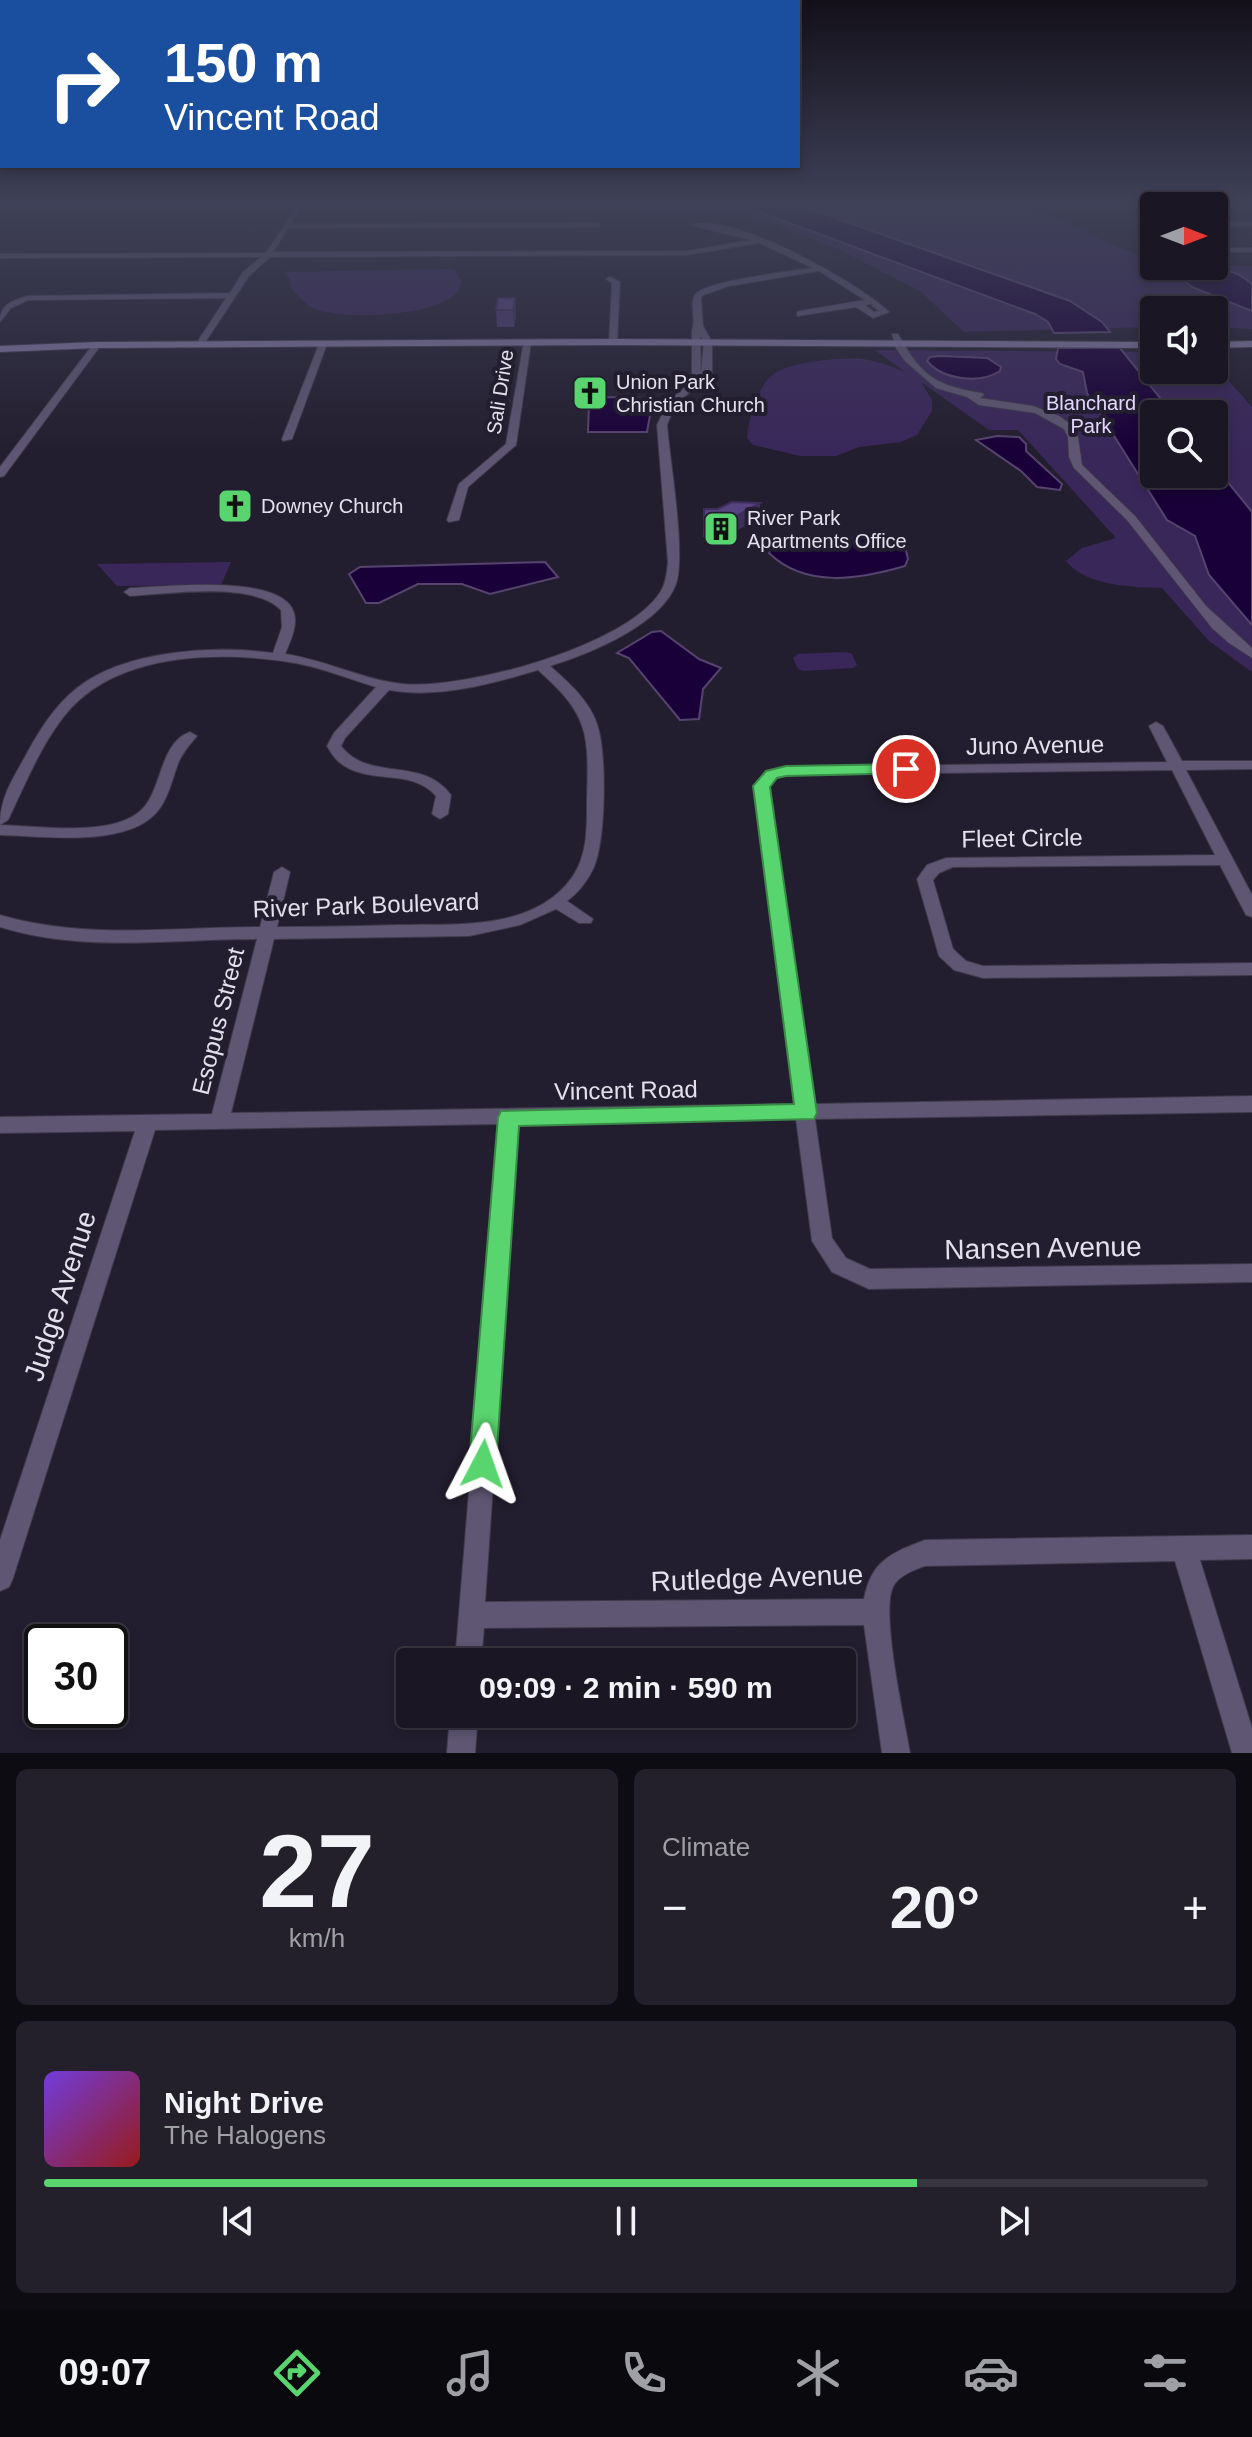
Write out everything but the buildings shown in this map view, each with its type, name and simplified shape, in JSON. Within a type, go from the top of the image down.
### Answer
[{"type":"main road","points":[[1228,335],[1252,335]]},
{"type":"main road","points":[[0,349],[200,344],[1140,338]]},
{"type":"main road","points":[[1134,340],[1140,342]]},
{"type":"main road","points":[[0,343],[76,342],[97,345]]},
{"type":"main road","points":[[1228,345],[1252,344]]},
{"type":"street","points":[[200,344],[238,287]]},
{"type":"street","points":[[613,342],[616,287]]},
{"type":"street","points":[[0,820],[56,715],[99,679],[153,661],[187,656],[278,657],[330,667],[384,687],[445,688],[541,665],[627,626],[650,611],[664,595],[672,579],[674,562],[662,425],[671,404],[707,373],[702,342],[696,328],[699,326],[697,298],[700,293],[719,287]]},
{"type":"street","points":[[849,287],[885,312],[873,315],[858,304]]},
{"type":"street","points":[[0,319],[17,300],[69,296],[233,295]]},
{"type":"street","points":[[800,314],[873,301]]},
{"type":"street","points":[[896,341],[903,357],[917,371],[943,388],[987,404],[1006,404],[1046,415],[1068,427],[1074,438],[1074,461],[1081,470],[1130,517],[1207,614],[1252,654]]},
{"type":"street","name":"Sali Drive","points":[[453,520],[463,486],[511,445],[527,343]]},
{"type":"street","points":[[287,439],[323,344]]},
{"type":"street","points":[[0,474],[97,345]]},
{"type":"street","points":[[130,592],[237,590],[269,594],[282,601],[290,621],[278,657]]},
{"type":"street","name":"River Park Boulevard","points":[[0,921],[24,930],[59,935],[469,930],[506,924],[557,902],[584,874],[594,848],[597,745],[583,704],[541,665]]},
{"type":"street","points":[[384,687],[339,736],[334,746],[340,759],[353,766],[422,778],[438,785],[444,795],[440,814]]},
{"type":"street","points":[[1156,726],[1252,911]]},
{"type":"street","points":[[0,830],[102,830],[123,827],[143,818],[154,806],[178,746],[190,736]]},
{"type":"street","name":"Juno Avenue","points":[[806,1113],[761,786],[772,775],[802,771],[1252,765]]},
{"type":"street","name":"Fleet Circle","points":[[1226,860],[952,862],[933,869],[925,879],[945,952],[960,966],[983,972],[1252,969]]},
{"type":"street","name":"Esopus Street","points":[[219,1123],[282,872]]},
{"type":"street","points":[[557,902],[585,919]]},
{"type":"street","name":"Vincent Road","points":[[0,1125],[1252,1104]]},
{"type":"street","name":"Nansen Avenue","points":[[806,1113],[822,1241],[839,1265],[869,1279],[1252,1273]]},
{"type":"street","points":[[469,1648],[509,1117]]},
{"type":"street","name":"Judge Avenue","points":[[0,1578],[147,1124]]},
{"type":"street","name":"Rutledge Avenue","points":[[471,1615],[876,1612],[880,1584],[899,1562],[925,1553],[1252,1547]]},
{"type":"street","points":[[1184,1549],[1246,1753]]},
{"type":"street","points":[[876,1612],[896,1753]]},
{"type":"street","points":[[461,1753],[463,1728]]},
{"type":"green space","points":[[459,287],[445,301],[428,307],[408,312],[362,315],[322,311],[309,306],[291,288]]},
{"type":"green space","points":[[912,287],[1252,287],[1252,329],[1228,328],[1228,296],[1140,296],[1140,327],[964,332]]},
{"type":"green space","name":"Blanchard Park","points":[[875,350],[1140,352],[1140,384],[1228,384],[1228,380],[1252,407],[1252,672],[1209,641],[1162,588],[1110,584],[1085,576],[1075,569],[1066,561],[1082,548],[1116,538],[1018,430],[989,430],[921,382],[932,400],[932,411],[917,435],[901,442],[859,447],[836,456],[800,456],[753,445],[747,438],[758,396],[766,381],[778,371],[829,360],[863,359],[905,372]]},
{"type":"green space","points":[[231,562],[221,585],[117,586],[97,564]]},
{"type":"green space","points":[[798,654],[852,654],[857,665],[853,668],[804,671],[798,669],[793,658]]},
{"type":"shaded area","points":[[962,287],[1030,287],[1070,301],[1102,322],[1110,332],[1054,333],[1048,322],[1035,314]]},
{"type":"shaded area","points":[[1192,287],[1252,287],[1252,311],[1228,301],[1228,296],[1214,296]]},
{"type":"shaded area","points":[[1058,348],[1120,348],[1140,373],[1140,384],[1149,384],[1162,400],[1140,400],[1140,477],[1087,393],[1083,372],[1060,364],[1056,359]]},
{"type":"shaded area","points":[[930,357],[987,358],[1001,367],[1000,371],[982,378],[962,378],[942,372],[927,361]]},
{"type":"shaded area","points":[[602,397],[653,398],[647,432],[588,432],[589,403]]},
{"type":"shaded area","points":[[997,436],[1019,437],[1026,444],[1026,451],[1062,484],[1060,490],[1037,487],[1021,471],[976,440]]},
{"type":"shaded area","points":[[1228,482],[1252,512],[1252,625],[1209,575],[1195,536],[1167,520],[1147,488],[1228,488]]},
{"type":"shaded area","points":[[877,536],[903,539],[908,559],[905,566],[870,575],[834,578],[800,572],[769,553],[773,543]]},
{"type":"shaded area","points":[[545,562],[558,577],[490,594],[462,584],[418,584],[379,603],[366,603],[349,574],[360,567]]},
{"type":"shaded area","points":[[661,631],[699,659],[721,668],[703,689],[699,719],[680,720],[629,658],[617,653],[652,632]]},
{"type":"place","name":"Union Park Christian Church","points":[[590,393]]},
{"type":"place","name":"Downey Church","points":[[235,506]]},
{"type":"place","name":"River Park Apartments Office","points":[[721,529]]},
{"type":"route","points":[[483,1464],[509,1117],[806,1113],[761,786],[772,775],[786,771],[906,769]]}]
